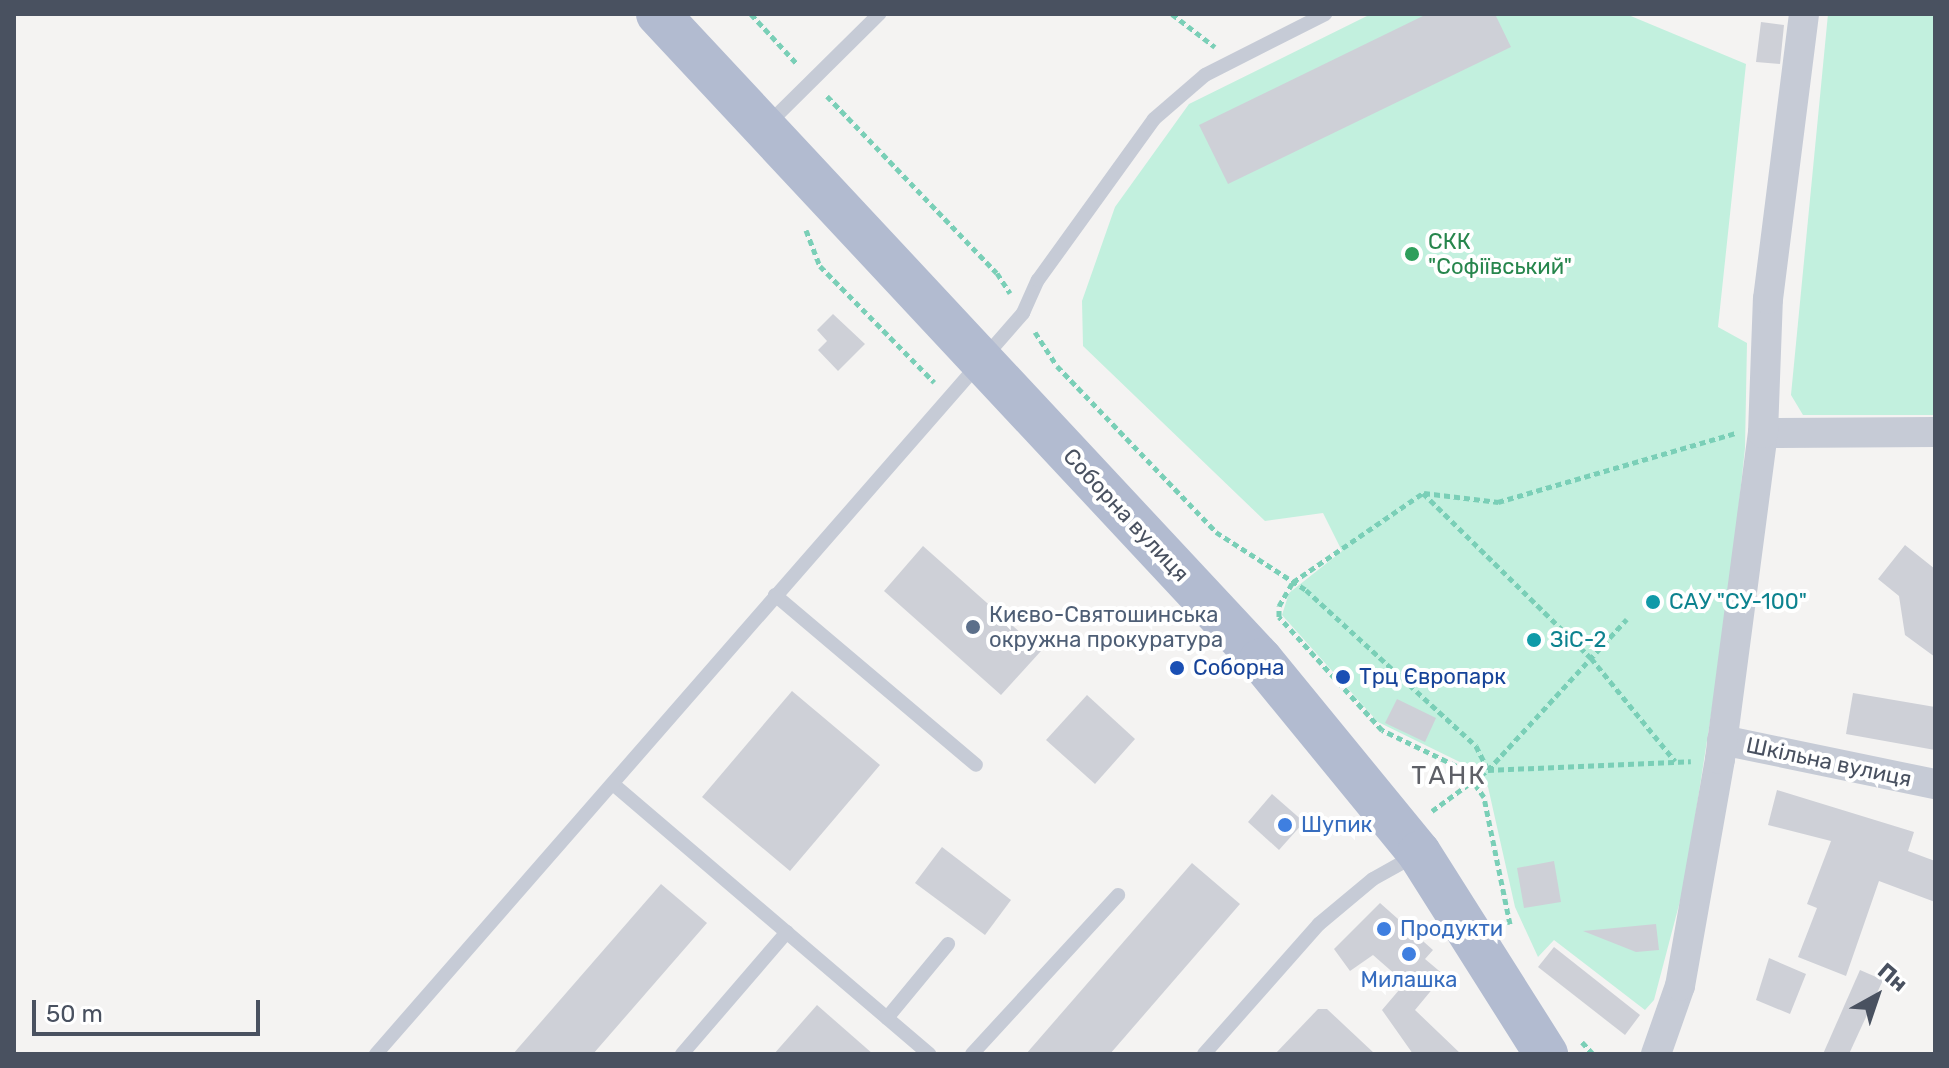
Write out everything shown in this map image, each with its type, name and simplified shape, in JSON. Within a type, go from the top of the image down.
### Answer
[{"type":"main road","name":"Соборна вулиця","points":[[658,14],[1261,660],[1411,842],[1560,1043]]},
{"type":"street","points":[[1656,1054],[1680,986],[1721,750],[1763,433],[1768,299],[1804,14]]},
{"type":"street","points":[[1763,433],[1935,432]]},
{"type":"street","name":"Шкільна вулиця","points":[[1721,750],[1935,784]]},
{"type":"lane","points":[[764,128],[879,14]]},
{"type":"lane","points":[[376,1054],[1023,313],[1038,280],[1154,119],[1205,75],[1325,14]]},
{"type":"lane","points":[[775,595],[976,765]]},
{"type":"lane","points":[[613,784],[929,1054]]},
{"type":"lane","points":[[1204,1054],[1319,924],[1411,842]]},
{"type":"lane","points":[[972,1054],[1118,895]]},
{"type":"lane","points":[[682,1054],[787,932]]},
{"type":"lane","points":[[887,1018],[948,944]]},
{"type":"path","points":[[751,14],[997,273],[1057,366],[1216,532],[1293,582],[1476,746],[1488,770]]},
{"type":"path","points":[[1172,14],[1232,60]]},
{"type":"path","points":[[800,223],[820,266],[950,398]]},
{"type":"path","points":[[1516,935],[1484,797],[1473,780],[1465,770],[1374,723],[1279,617],[1283,594],[1293,582],[1423,493],[1498,502],[1725,434],[1763,433]]},
{"type":"path","points":[[1423,493],[1591,658],[1675,762]]},
{"type":"path","points":[[1411,842],[1473,780],[1488,770],[1627,619]]},
{"type":"path","points":[[1488,770],[1675,762],[1721,750]]},
{"type":"path","points":[[1560,1043],[1593,1054]]},
{"type":"green space","points":[[1371,14],[1626,14],[1746,64],[1718,327],[1747,343],[1745,448],[1728,606],[1685,882],[1654,1000],[1645,1010],[1554,940],[1538,957],[1515,907],[1488,787],[1470,767],[1378,722],[1282,615],[1289,593],[1342,551],[1323,513],[1265,521],[1083,346],[1082,301],[1115,207],[1189,104]]},
{"type":"green space","points":[[1828,14],[1935,14],[1935,415],[1803,415],[1791,395]]},
{"type":"building","points":[[1427,14],[1495,14],[1511,47],[1228,184],[1199,125]]},
{"type":"building","points":[[1761,22],[1784,25],[1780,64],[1756,62]]},
{"type":"building","points":[[833,314],[865,344],[838,371],[818,350],[827,341],[817,330]]},
{"type":"building","points":[[1905,545],[1935,569],[1935,657],[1905,635],[1899,596],[1878,579]]},
{"type":"building","points":[[923,546],[1041,651],[1001,695],[884,591]]},
{"type":"building","points":[[792,691],[880,765],[790,871],[702,797]]},
{"type":"building","points":[[1853,693],[1935,707],[1935,750],[1846,734]]},
{"type":"building","points":[[1087,695],[1135,739],[1095,784],[1046,740]]},
{"type":"building","points":[[1397,699],[1436,718],[1425,742],[1385,723]]},
{"type":"building","points":[[1777,790],[1914,832],[1908,851],[1935,861],[1935,902],[1879,881],[1846,976],[1798,957],[1817,908],[1807,904],[1831,841],[1768,825]]},
{"type":"building","points":[[1272,794],[1304,822],[1279,850],[1248,822]]},
{"type":"building","points":[[942,847],[1011,900],[985,935],[915,883]]},
{"type":"building","points":[[1554,861],[1561,902],[1524,908],[1517,868]]},
{"type":"building","points":[[1192,863],[1240,904],[1110,1054],[1026,1054]]},
{"type":"building","points":[[661,884],[707,923],[593,1054],[513,1054]]},
{"type":"building","points":[[1380,903],[1433,950],[1425,959],[1444,975],[1415,1010],[1461,1054],[1413,1054],[1382,1010],[1405,983],[1373,955],[1350,971],[1334,949]]},
{"type":"building","points":[[1656,924],[1659,950],[1636,952],[1583,931]]},
{"type":"building","points":[[1554,947],[1640,1015],[1625,1035],[1538,967]]},
{"type":"building","points":[[1769,958],[1806,974],[1790,1014],[1756,1000]]},
{"type":"building","points":[[1860,970],[1883,980],[1849,1054],[1823,1054]]},
{"type":"building","points":[[817,1005],[873,1054],[774,1054]]},
{"type":"building","points":[[1318,1009],[1327,1009],[1375,1054],[1275,1054]]},
{"type":"place","name":"СКК \"Софіївський\"","points":[[1412,254]]},
{"type":"place","name":"САУ \"СУ-100\"","points":[[1653,602]]},
{"type":"place","name":"Києво-Святошинська окружна прокуратура","points":[[973,627]]},
{"type":"place","name":"ЗіС-2","points":[[1534,640]]},
{"type":"place","name":"Соборна","points":[[1177,668]]},
{"type":"place","name":"Трц Європарк","points":[[1343,677]]},
{"type":"place","name":"Шупик","points":[[1285,825]]},
{"type":"place","name":"Продукти","points":[[1384,929]]},
{"type":"place","name":"Милашка","points":[[1409,954]]},
{"type":"district","name":"ТАНК","points":[[1449,776]]}]
